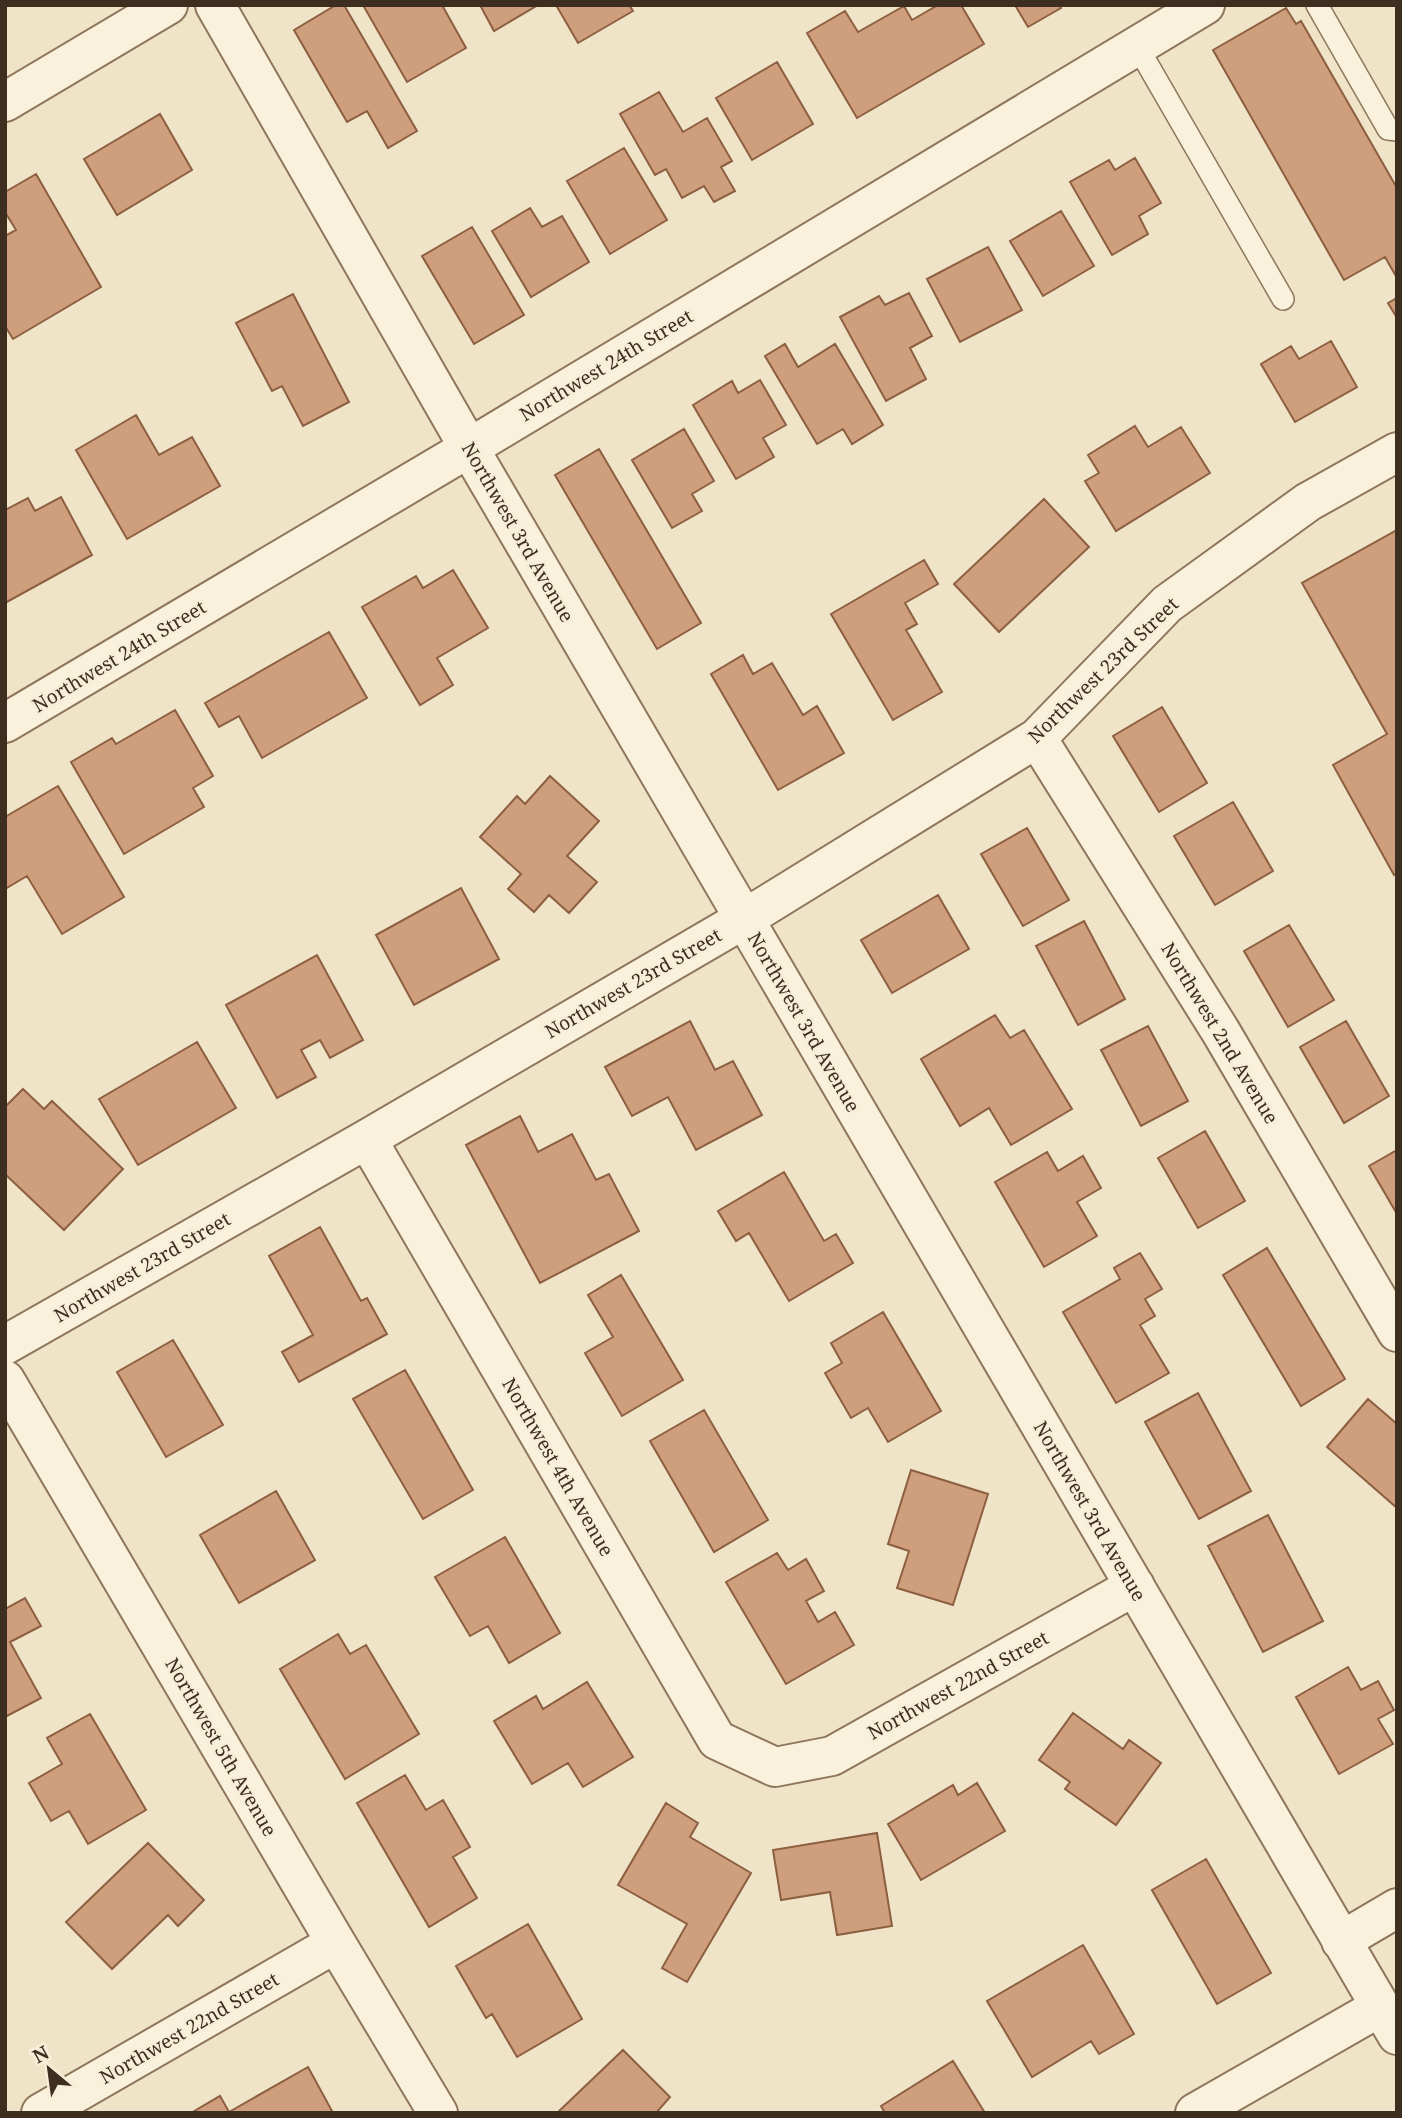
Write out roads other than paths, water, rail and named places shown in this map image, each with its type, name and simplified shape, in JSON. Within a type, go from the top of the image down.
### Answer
[{"type":"street","points":[[5,103],[168,5]]},
{"type":"street","name":"Northwest 3rd Avenue","points":[[215,5],[469,448],[1388,2021]]},
{"type":"street","name":"Northwest 24th Street","points":[[5,723],[469,448],[1205,5]]},
{"type":"street","name":"Northwest 23rd Street","points":[[5,1345],[367,1139],[744,919],[1037,738],[1167,604],[1308,502],[1397,453]]},
{"type":"street","name":"Northwest 2nd Avenue","points":[[1037,738],[1221,1032],[1397,1332]]},
{"type":"street","name":"Northwest 4th Avenue","points":[[367,1139],[717,1740],[775,1767]]},
{"type":"street","name":"Northwest 5th Avenue","points":[[5,1380],[438,2113]]},
{"type":"street","name":"Northwest 22nd Street","points":[[775,1767],[832,1756],[1135,1586]]},
{"type":"street","points":[[1341,1941],[1397,1908]]},
{"type":"street","name":"Northwest 22nd Street","points":[[41,2113],[336,1943]]},
{"type":"street","points":[[1195,2113],[1388,2021]]},
{"type":"lane","points":[[1317,5],[1388,129],[1397,130]]},
{"type":"lane","points":[[1137,46],[1283,299]]}]
